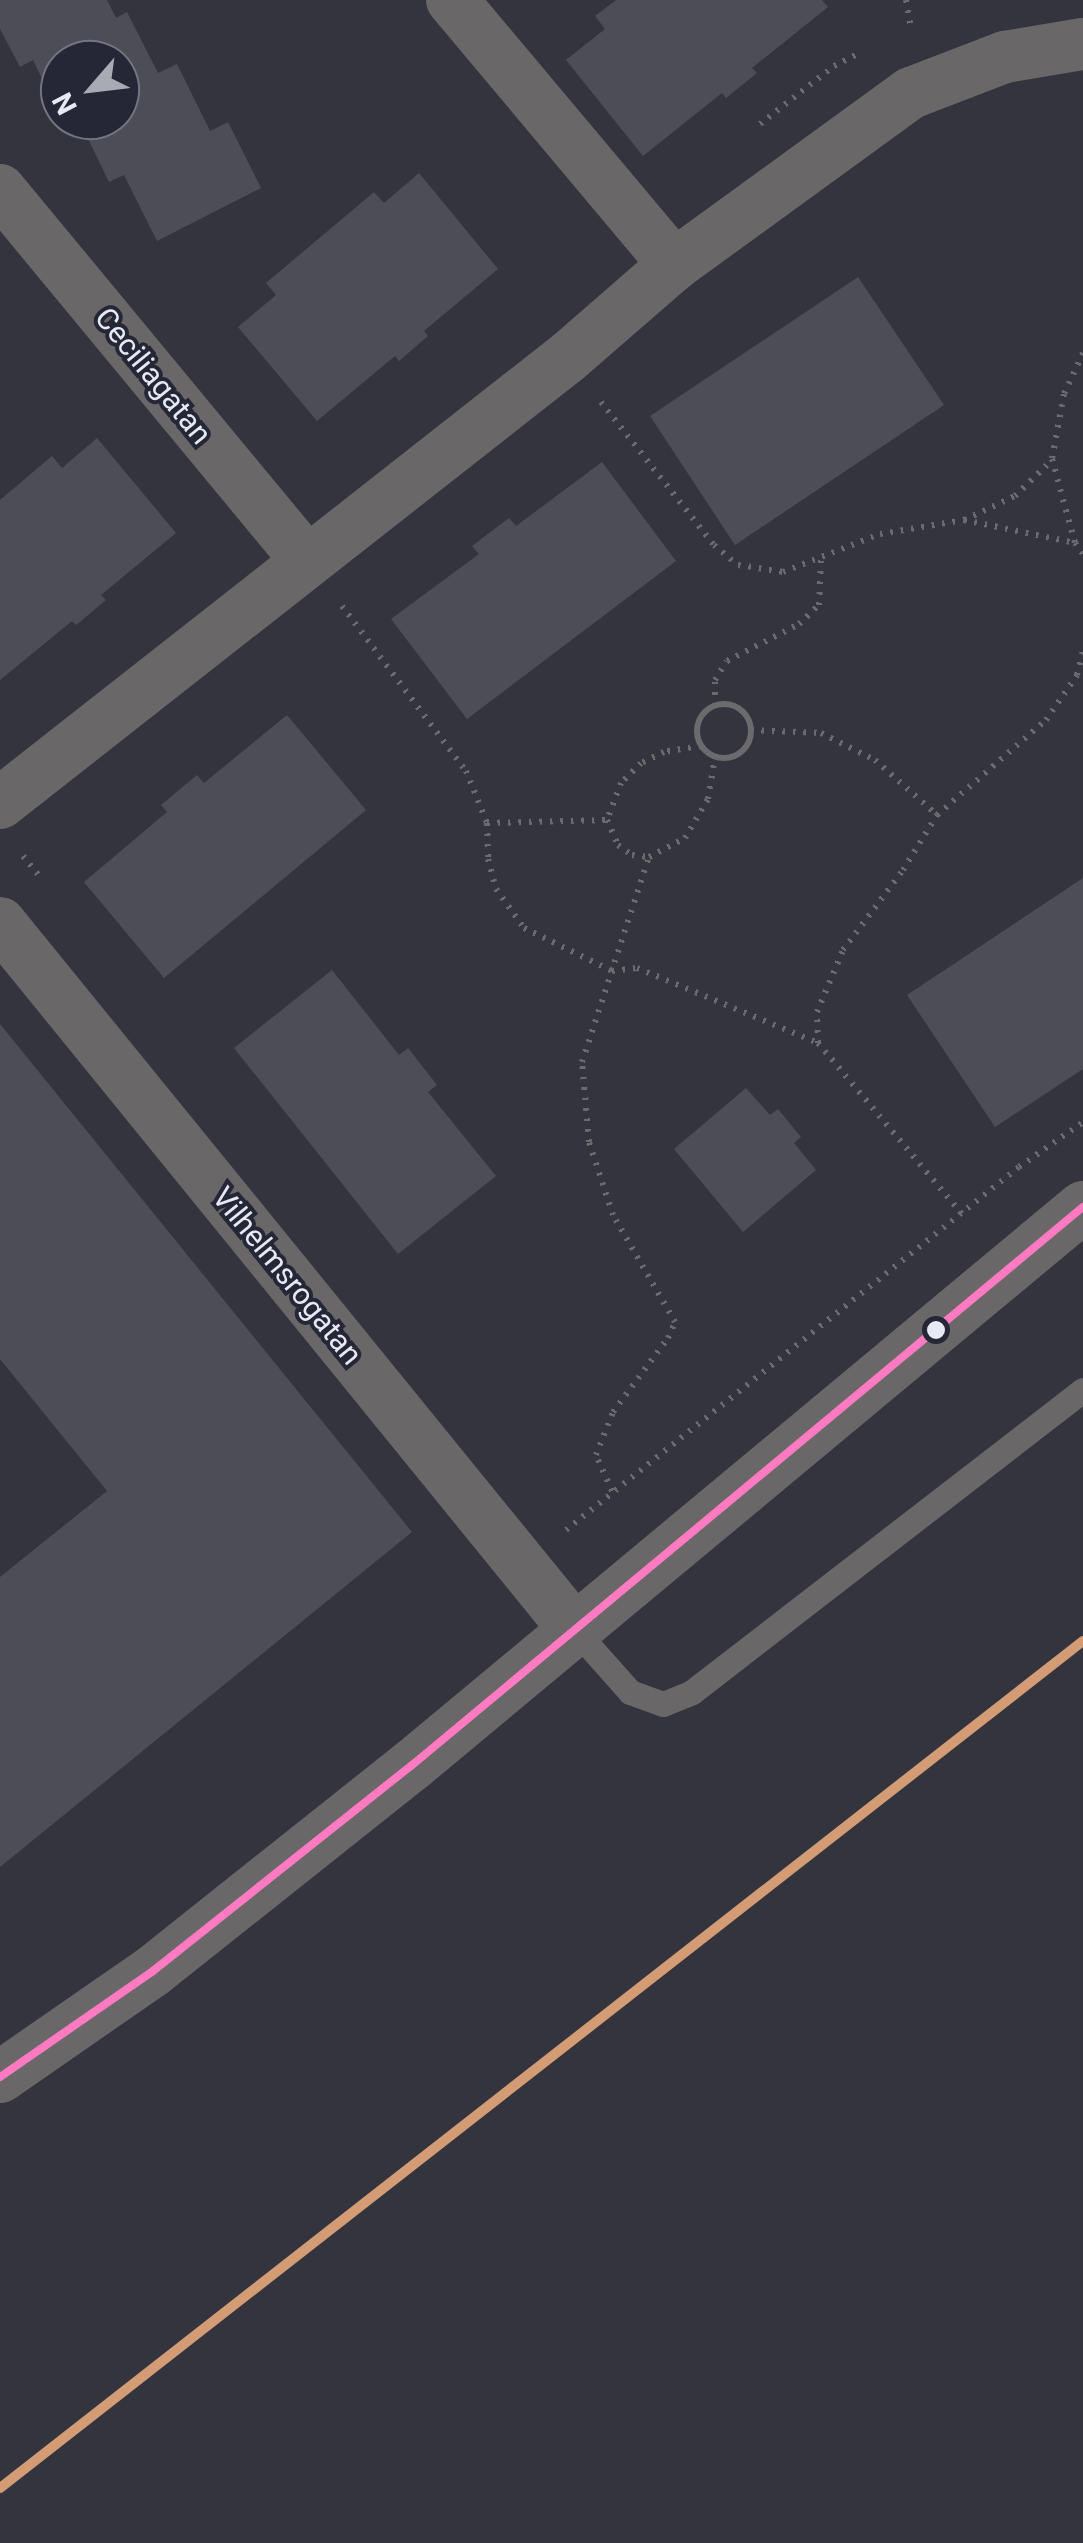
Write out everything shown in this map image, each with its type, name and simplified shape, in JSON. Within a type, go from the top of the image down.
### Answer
[{"type":"street","points":[[452,0],[674,265]]},
{"type":"street","points":[[0,803],[567,358],[674,265],[911,93],[1004,57],[1083,44]]},
{"type":"street","name":"Ceciliagatan","points":[[0,190],[307,561]]},
{"type":"street","name":"Vilhelmsrogatan","points":[[0,922],[575,1630]]},
{"type":"street","points":[[6,2059],[153,1970],[575,1630],[1083,1207]]},
{"type":"lane","points":[[575,1630],[630,1692],[663,1704],[692,1692],[1083,1390]]},
{"type":"path","points":[[906,0],[911,28]]},
{"type":"path","points":[[1083,353],[1064,394],[1052,459],[1074,543],[1083,554]]},
{"type":"path","points":[[567,358],[714,544],[738,565],[782,572],[880,534],[964,520],[1015,496],[1052,459]]},
{"type":"path","points":[[964,520],[1074,543]]},
{"type":"path","points":[[701,746],[699,720],[715,705],[716,680],[727,662],[798,624],[820,606],[821,560]]},
{"type":"path","points":[[307,561],[432,720],[466,771],[487,823],[488,859],[496,889],[524,928],[612,972],[638,968],[818,1043],[963,1215]]},
{"type":"path","points":[[818,1043],[817,1012],[842,950],[903,870],[937,815],[1046,720],[1077,675],[1083,651]]},
{"type":"path","points":[[715,705],[737,707],[752,730]]},
{"type":"path","points":[[752,730],[821,733],[874,760],[937,815]]},
{"type":"path","points":[[715,756],[708,800],[694,826],[674,845],[650,856],[632,855],[618,845],[607,820],[621,783],[641,764],[664,752],[701,746],[715,756],[740,753],[752,730]]},
{"type":"path","points":[[487,823],[607,820]]},
{"type":"path","points":[[612,1491],[596,1454],[613,1412],[668,1338],[675,1322],[612,1216],[589,1142],[582,1062],[650,856]]},
{"type":"path","points":[[520,1564],[1020,1167],[1083,1122]]},
{"type":"building","points":[[0,0],[107,0],[116,18],[127,12],[158,73],[177,64],[210,131],[228,122],[261,188],[157,241],[124,175],[109,182],[89,140],[140,140],[140,40],[40,40],[40,74],[33,60],[20,67],[0,29]]},
{"type":"building","points":[[616,0],[822,0],[828,7],[752,68],[757,73],[726,98],[722,93],[643,156],[566,60],[605,29],[595,16]]},
{"type":"building","points":[[419,173],[498,269],[424,331],[428,336],[399,361],[395,356],[317,421],[238,327],[276,295],[266,283],[374,192],[384,203]]},
{"type":"building","points":[[858,277],[944,405],[735,545],[650,416]]},
{"type":"building","points":[[97,438],[176,533],[101,595],[106,600],[76,625],[72,621],[0,680],[0,500],[52,456],[62,468]]},
{"type":"building","points":[[602,462],[676,561],[467,719],[391,619],[479,554],[472,546],[509,518],[516,526]]},
{"type":"building","points":[[287,715],[366,810],[164,978],[84,882],[167,812],[161,805],[197,775],[204,783]]},
{"type":"building","points":[[1083,878],[1083,1069],[995,1127],[907,995]]},
{"type":"building","points":[[332,970],[399,1055],[408,1048],[437,1085],[428,1092],[496,1176],[398,1254],[234,1048]]},
{"type":"building","points":[[0,1024],[412,1532],[0,1867],[0,1577],[107,1491],[0,1359]]},
{"type":"building","points":[[746,1088],[770,1115],[778,1109],[801,1137],[794,1143],[816,1170],[743,1232],[674,1149]]},
{"type":"transit line","points":[[0,2077],[153,1971],[411,1766],[1083,1207]]},
{"type":"transit line","points":[[0,2488],[1083,1641]]}]
